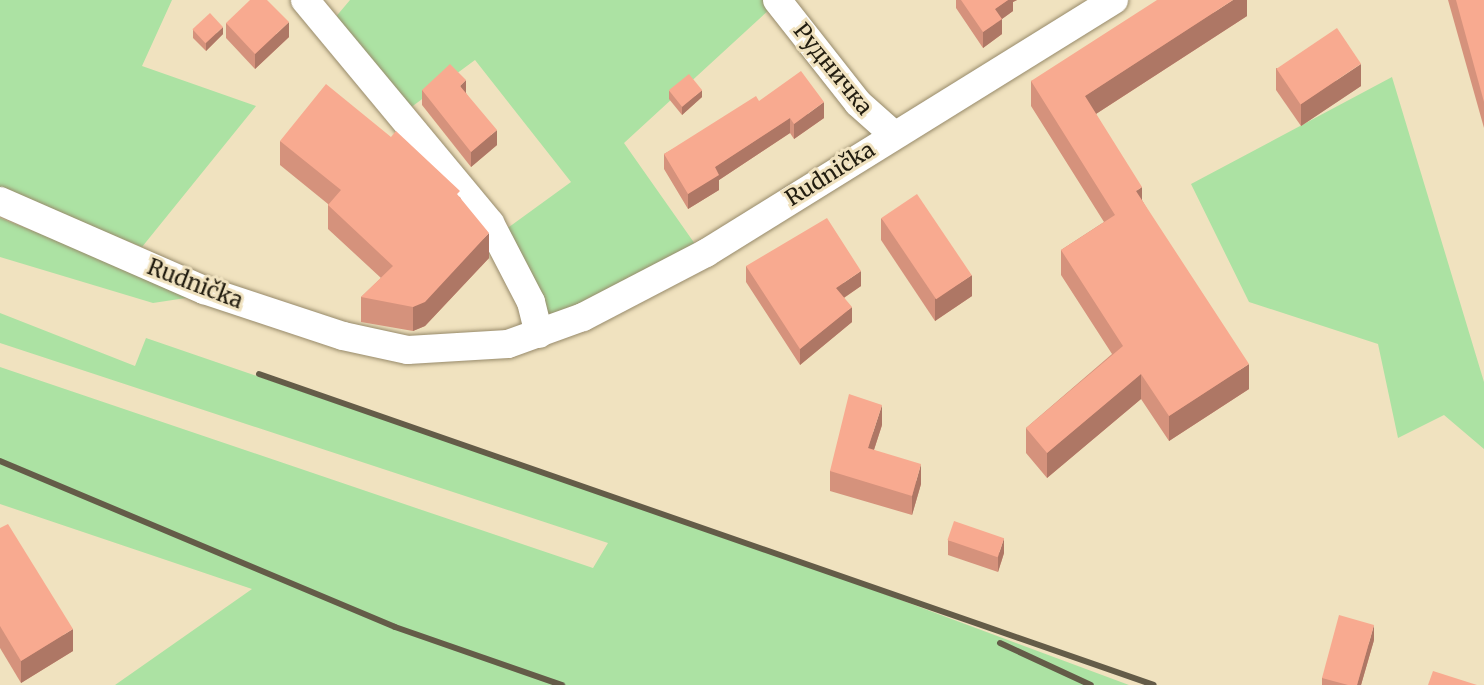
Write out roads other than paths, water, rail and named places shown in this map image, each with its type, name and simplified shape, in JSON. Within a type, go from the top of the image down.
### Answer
[{"type":"street","points":[[305,0],[490,223],[531,302],[539,334]]},
{"type":"street","name":"Рудничка","points":[[777,0],[858,103],[893,134]]},
{"type":"street","name":"Rudnička","points":[[0,201],[204,290],[388,348],[483,348],[539,334],[706,253],[893,134],[1114,0]]},
{"type":"railway","points":[[259,374],[1154,685]]},
{"type":"railway","points":[[0,461],[395,627],[562,685]]},
{"type":"railway","points":[[1000,643],[1091,685]]}]
